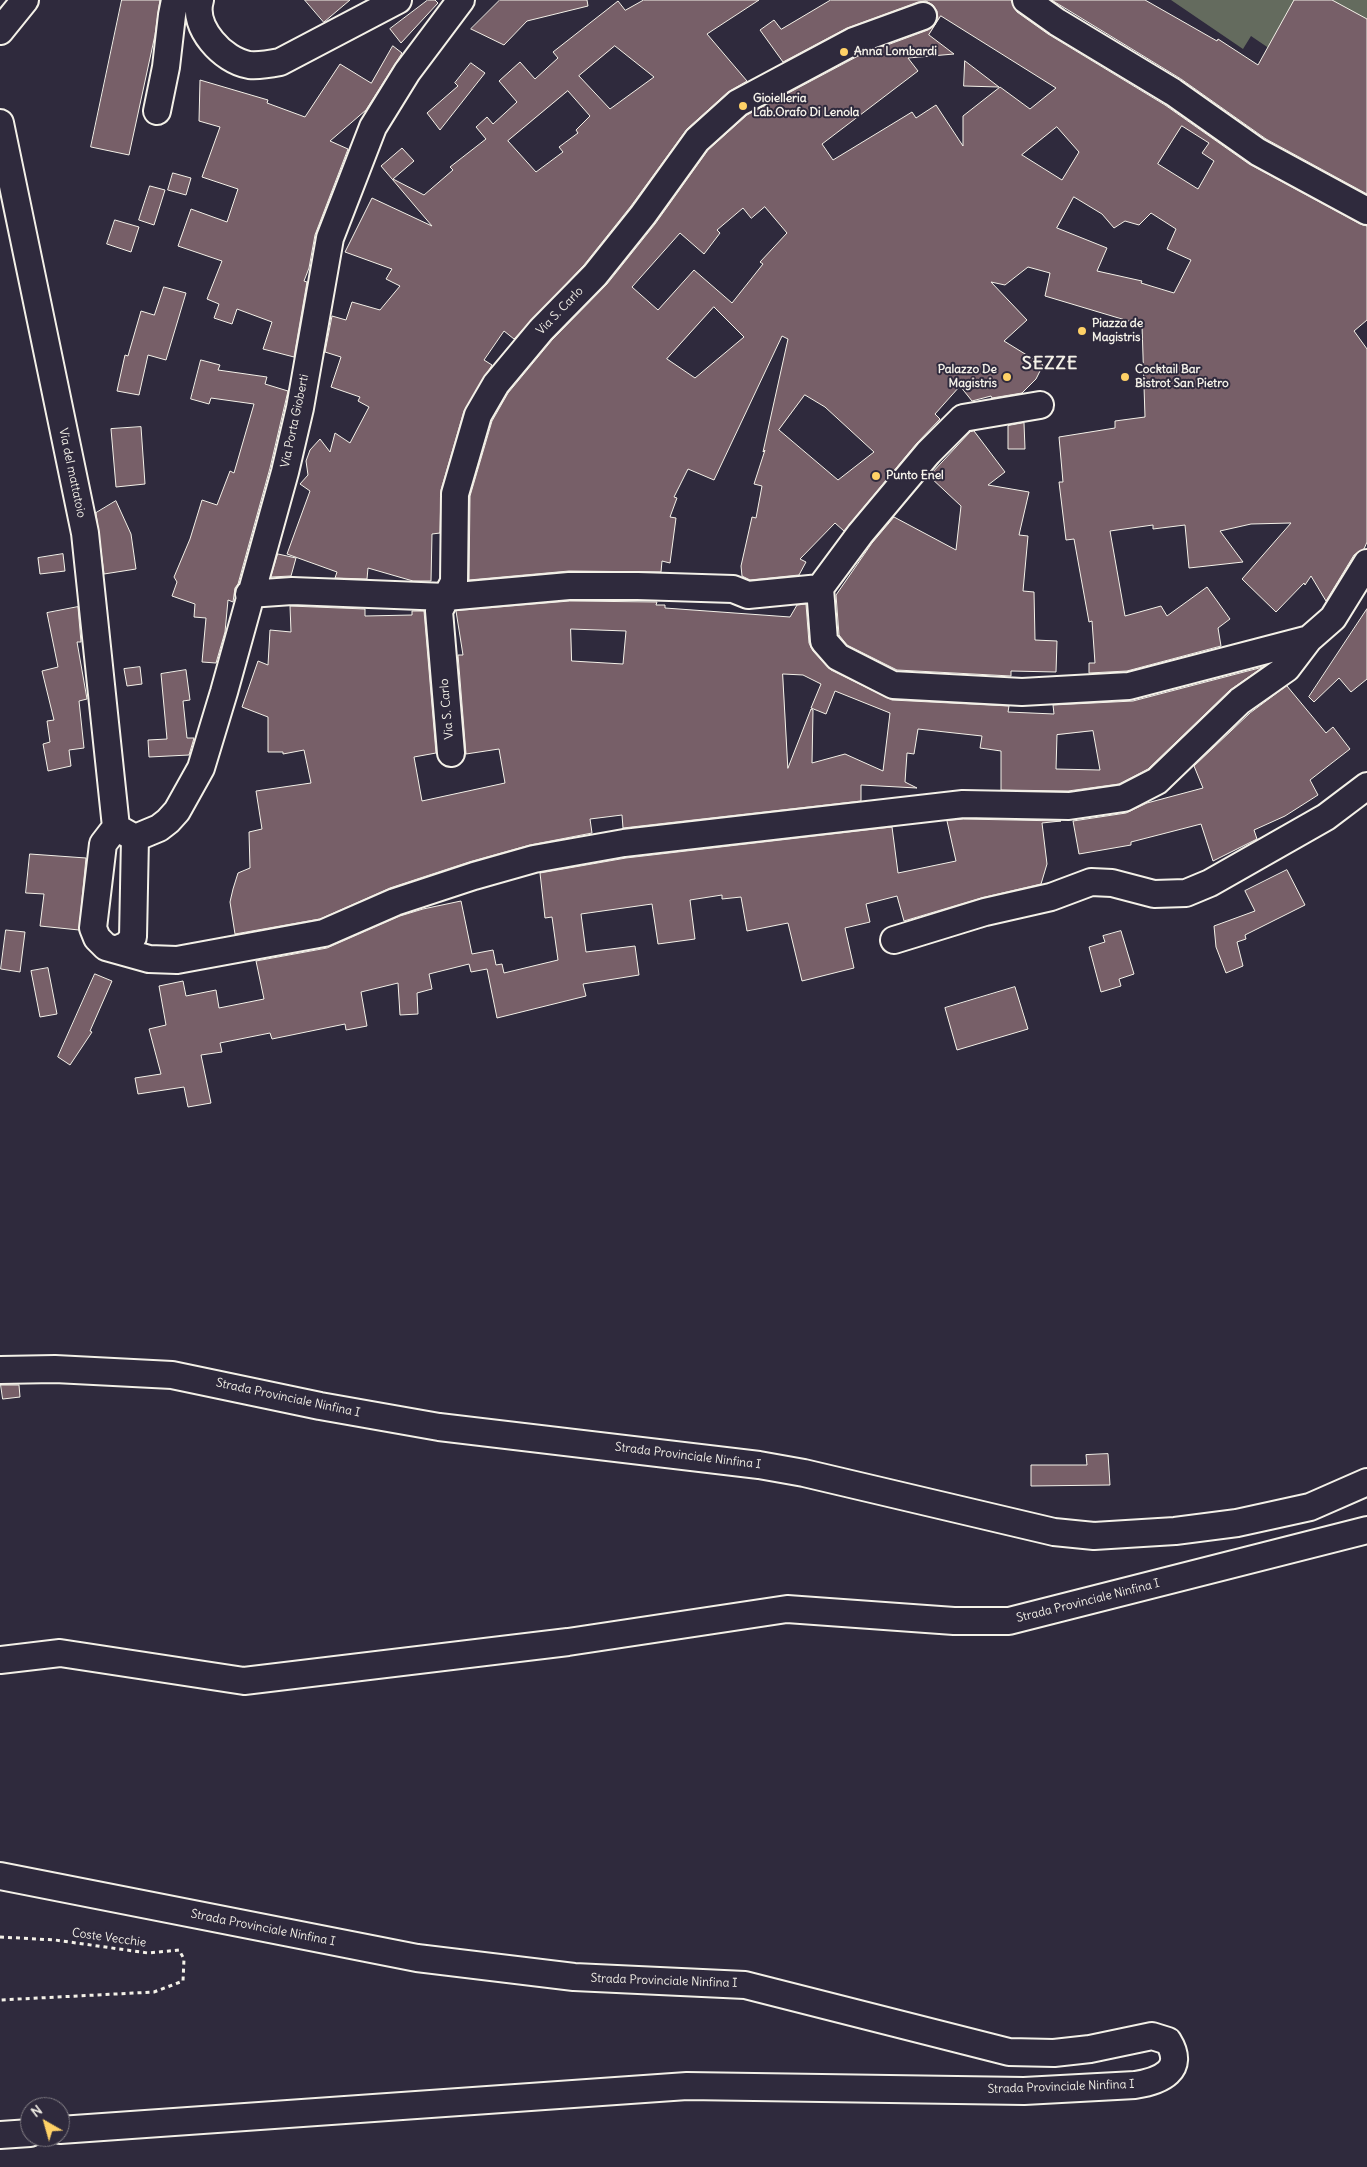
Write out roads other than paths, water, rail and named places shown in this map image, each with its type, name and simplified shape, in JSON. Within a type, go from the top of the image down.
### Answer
[{"type":"street","points":[[0,31],[25,0]]},
{"type":"street","points":[[157,112],[176,0]]},
{"type":"street","points":[[200,0],[202,23],[209,38],[219,49],[232,58],[248,65],[280,62],[398,0]]},
{"type":"street","name":"Via Porta Gioberti","points":[[126,832],[159,828],[172,816],[201,768],[224,692],[300,408],[330,238],[373,128],[408,72],[460,0]]},
{"type":"street","points":[[1026,0],[1057,22],[1173,92],[1258,152],[1367,211]]},
{"type":"street","name":"Via S. Carlo","points":[[451,754],[439,611],[454,582],[455,494],[478,415],[496,384],[541,330],[595,275],[643,216],[697,140],[738,103],[854,41],[924,13]]},
{"type":"street","name":"Via del mattatoio","points":[[0,123],[84,533],[126,832],[132,936],[127,945],[118,949]]},
{"type":"street","points":[[1040,405],[963,418],[928,453],[860,534],[820,588],[824,641],[838,656],[893,685],[1022,692],[1129,686],[1308,639]]},
{"type":"street","points":[[126,832],[103,844],[93,928],[97,938],[106,947],[149,959],[177,960],[324,933],[395,902],[474,876],[534,859],[624,843],[963,804],[1069,806],[1124,798],[1157,781],[1240,700],[1287,668],[1308,639],[1333,618],[1367,563]]},
{"type":"street","points":[[250,594],[292,591],[446,598],[569,586],[733,589],[748,595],[820,588]]},
{"type":"street","points":[[894,940],[985,912],[1051,897],[1091,882],[1112,884],[1154,894],[1186,893],[1210,883],[1326,817],[1367,786]]},
{"type":"street","name":"Strada Provinciale Ninfina I","points":[[0,1370],[55,1369],[172,1375],[320,1406],[439,1426],[686,1455],[786,1470],[1054,1532],[1084,1535],[1175,1532],[1285,1514],[1310,1507],[1367,1482]]},
{"type":"street","name":"Strada Provinciale Ninfina I","points":[[0,1660],[60,1653],[244,1681],[568,1642],[788,1609],[954,1622],[1009,1621],[1367,1530]]},
{"type":"street","name":"Strada Provinciale Ninfina I","points":[[0,1876],[417,1958],[574,1977],[745,1984],[1009,2052],[1054,2053],[1090,2049],[1152,2036],[1168,2041],[1174,2054],[1171,2069],[1166,2074],[1150,2082],[1136,2085],[1024,2091],[686,2086],[70,2129]]},
{"type":"street","points":[[0,2135],[20,2134]]},
{"type":"place","name":"Anna Lombardi","points":[[844,52]]},
{"type":"place","name":"Gioielleria Lab.Orafo Di Lenola","points":[[743,106]]},
{"type":"place","name":"Piazza de Magistris","points":[[1082,331]]},
{"type":"place","name":"Palazzo De Magistris","points":[[1007,377]]},
{"type":"place","name":"Cocktail Bar Bistrot San Pietro","points":[[1125,377]]},
{"type":"place","name":"Punto Enel","points":[[876,476]]},
{"type":"district","name":"SEZZE","points":[[1050,364]]}]
